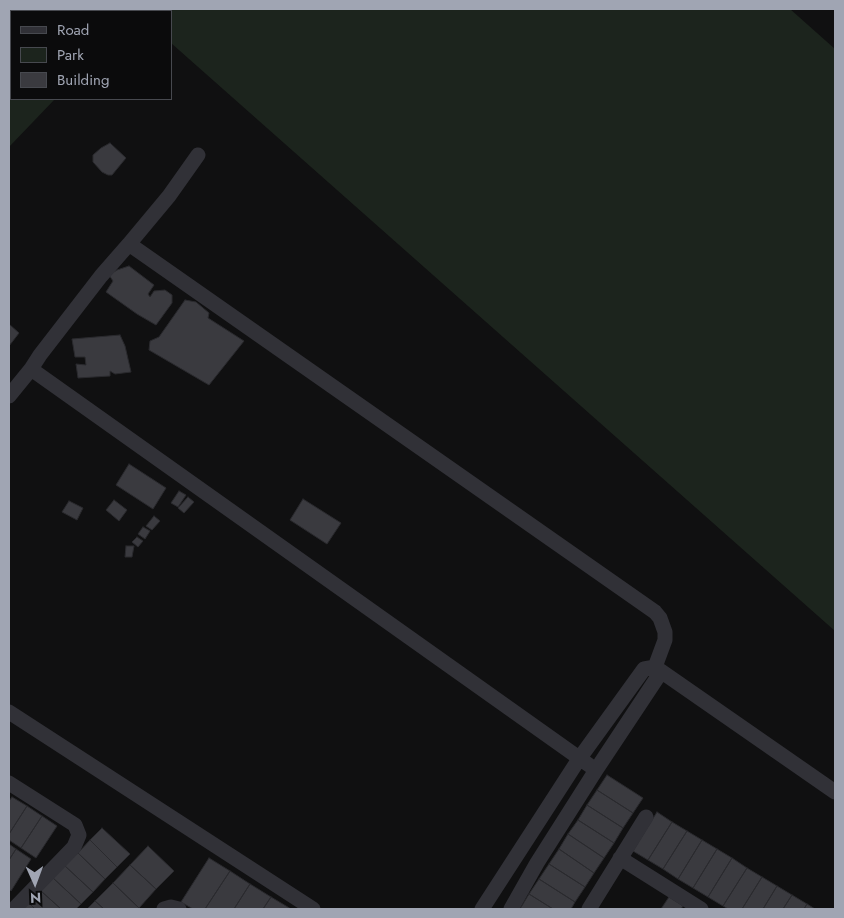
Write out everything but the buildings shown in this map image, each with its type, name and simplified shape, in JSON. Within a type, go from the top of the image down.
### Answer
[{"type":"street","points":[[9,396],[31,370],[40,355],[101,276],[169,196],[198,155]]},
{"type":"street","points":[[129,244],[655,612],[660,618],[665,632],[665,640],[655,667],[657,678],[596,770],[511,909]]},
{"type":"street","points":[[31,370],[596,770]]},
{"type":"street","points":[[482,909],[579,759],[644,669],[655,667],[835,792]]},
{"type":"street","points":[[9,712],[313,909]]},
{"type":"street","points":[[9,783],[75,825],[80,835],[74,847],[13,907]]},
{"type":"street","points":[[589,909],[646,817]]},
{"type":"street","points":[[518,854],[537,864]]},
{"type":"street","points":[[620,858],[701,909]]},
{"type":"street","points":[[164,909],[171,907],[179,909]]},
{"type":"green space","points":[[9,9],[790,9],[835,49],[835,631],[172,44],[172,10],[10,10],[10,100],[54,100],[9,147]]}]
